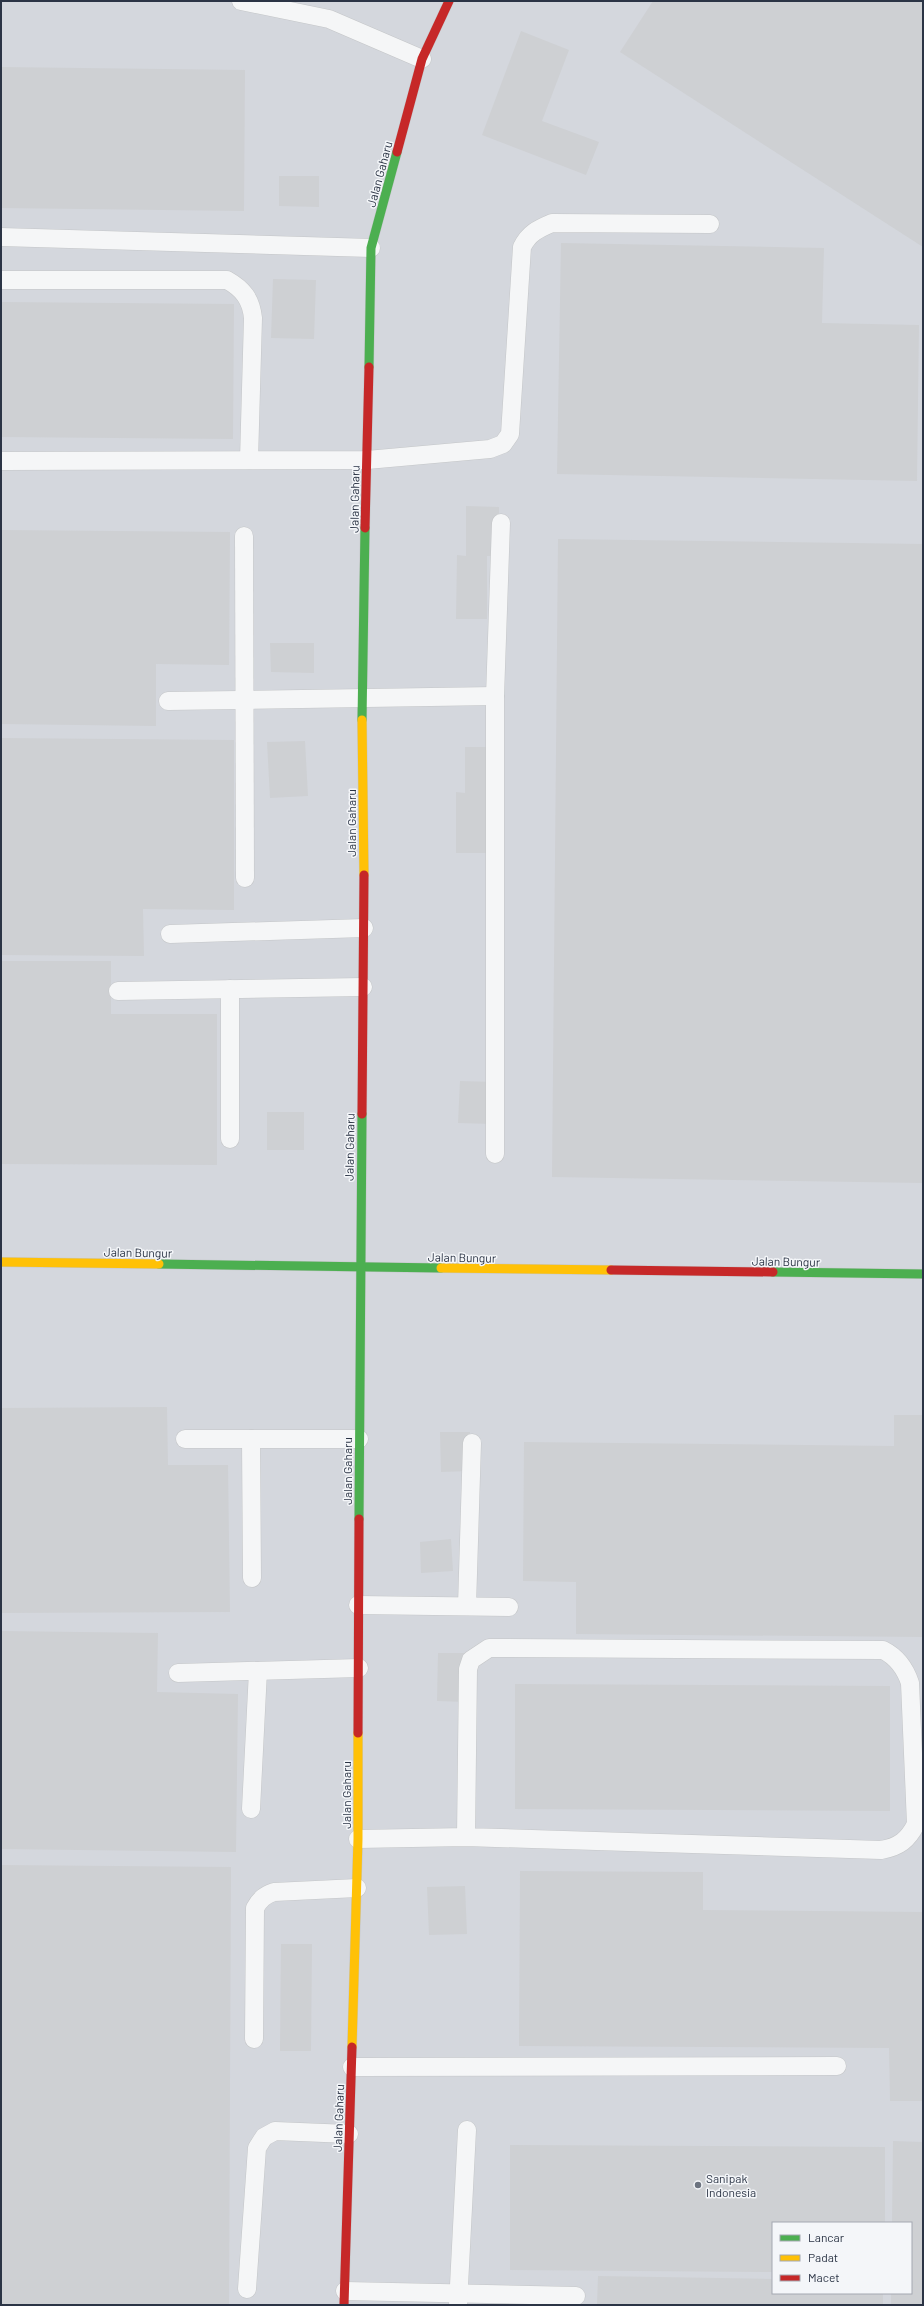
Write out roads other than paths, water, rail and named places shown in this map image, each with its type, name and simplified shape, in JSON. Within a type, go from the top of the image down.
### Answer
[{"type":"street","name":"Jalan Gaharu","points":[[344,2298],[358,1839],[360,1267],[364,928],[362,699],[371,248],[422,59],[448,1]]},
{"type":"street","name":"Jalan Bungur","points":[[1,1262],[923,1274]]},
{"type":"lane","points":[[241,1],[329,19],[422,59]]},
{"type":"lane","points":[[1,461],[367,460],[490,449],[503,444],[510,434],[522,247],[526,237],[534,231],[552,223],[710,224]]},
{"type":"lane","points":[[1,237],[371,248]]},
{"type":"lane","points":[[1,280],[227,280],[238,286],[247,296],[252,307],[253,318],[249,460]]},
{"type":"lane","points":[[495,1154],[495,696],[501,523]]},
{"type":"lane","points":[[244,536],[246,699],[245,878]]},
{"type":"lane","points":[[168,701],[495,696]]},
{"type":"lane","points":[[170,934],[364,928]]},
{"type":"lane","points":[[118,991],[363,987]]},
{"type":"lane","points":[[230,989],[230,1139]]},
{"type":"lane","points":[[185,1439],[359,1439]]},
{"type":"lane","points":[[251,1439],[252,1578]]},
{"type":"lane","points":[[467,1606],[472,1443]]},
{"type":"lane","points":[[358,1605],[509,1607]]},
{"type":"lane","points":[[358,1839],[466,1837],[881,1850],[892,1848],[903,1843],[916,1824],[910,1683],[900,1663],[892,1654],[883,1650],[489,1648],[476,1655],[471,1660],[468,1669],[466,1837]]},
{"type":"lane","points":[[178,1673],[359,1668]]},
{"type":"lane","points":[[251,1809],[258,1670]]},
{"type":"lane","points":[[254,2039],[255,1908],[259,1901],[266,1894],[274,1892],[357,1888]]},
{"type":"lane","points":[[352,2067],[837,2066]]},
{"type":"lane","points":[[458,2299],[467,2130]]},
{"type":"lane","points":[[246,2290],[257,2148],[264,2136],[275,2131],[349,2134]]},
{"type":"lane","points":[[344,2298],[458,2299],[576,2296]]},
{"type":"place","name":"Sanipak Indonesia","points":[[698,2185]]}]
